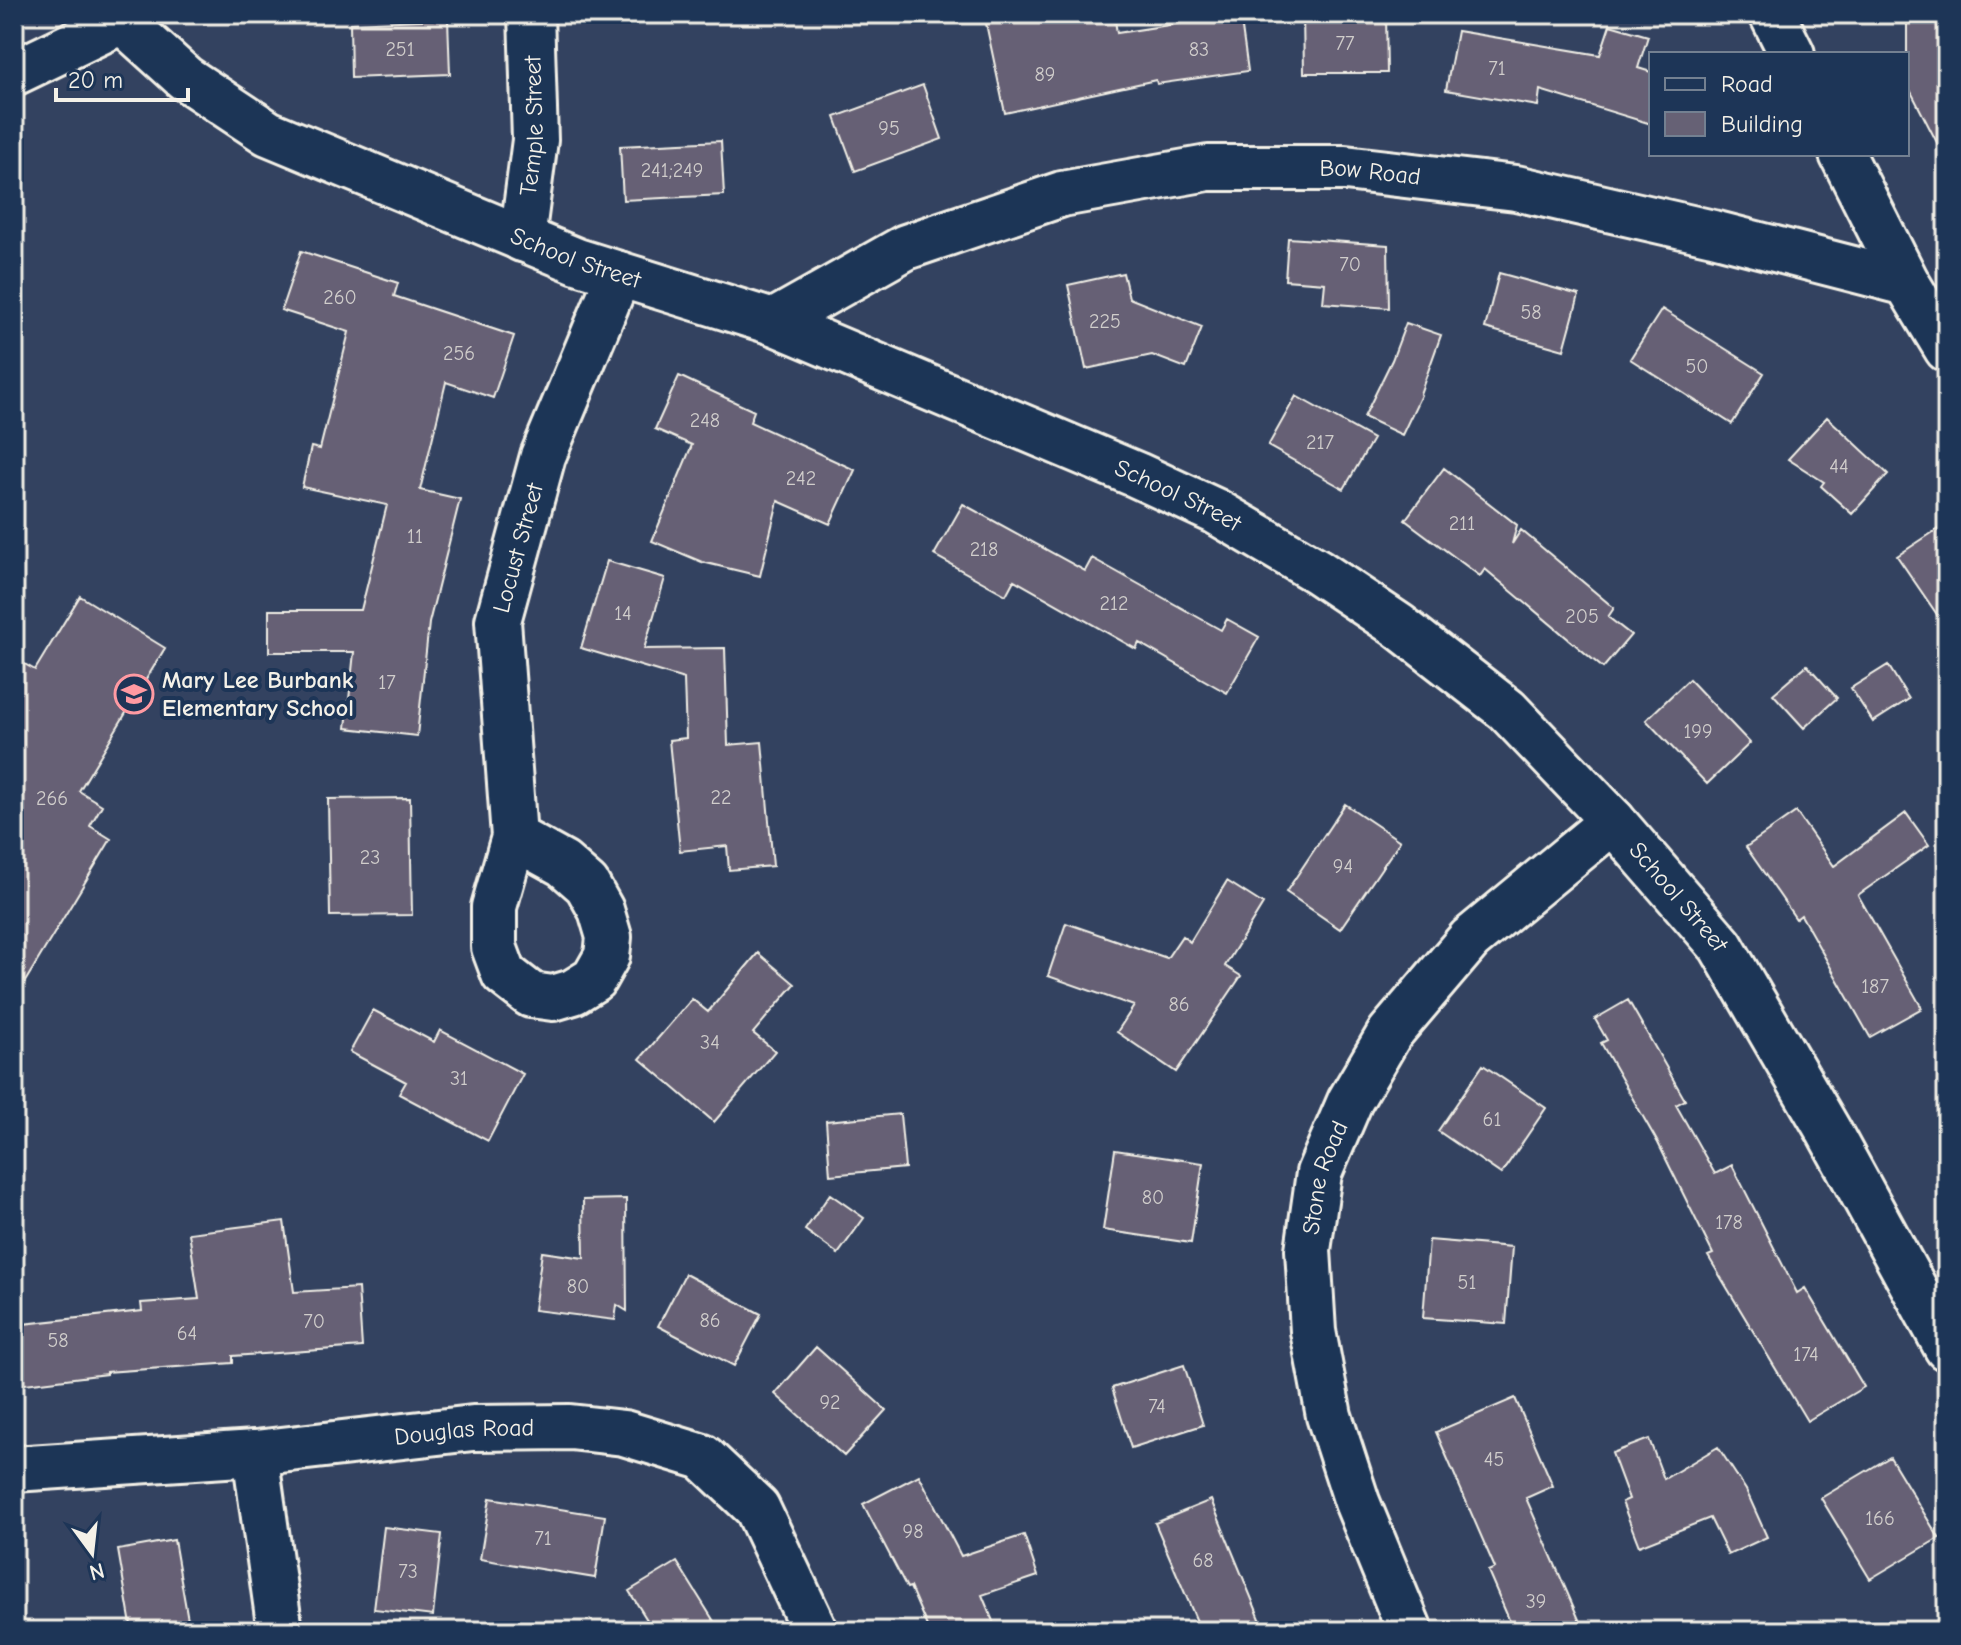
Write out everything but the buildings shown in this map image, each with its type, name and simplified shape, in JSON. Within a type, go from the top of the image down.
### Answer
[{"type":"street","name":"Temple Street","points":[[522,239],[535,140],[531,14]]},
{"type":"street","points":[[1772,14],[1791,52]]},
{"type":"street","name":"School Street","points":[[119,18],[185,78],[268,133],[577,261],[773,322],[1137,475],[1215,511],[1317,571],[1399,626],[1507,710],[1613,821],[1721,946],[1828,1130],[1947,1348]]},
{"type":"street","points":[[14,73],[119,18]]},
{"type":"street","points":[[1843,156],[1907,283],[1947,349]]},
{"type":"street","name":"Bow Road","points":[[773,322],[906,247],[1062,194],[1208,168],[1345,168],[1516,188],[1713,233],[1907,283]]},
{"type":"street","name":"Locust Street","points":[[514,837],[498,621],[543,456],[619,274]]},
{"type":"street","name":"Stone Road","points":[[1410,1631],[1357,1502],[1329,1416],[1313,1331],[1308,1250],[1319,1173],[1350,1101],[1390,1033],[1470,939],[1613,821]]},
{"type":"street","name":"Douglas Road","points":[[14,1469],[255,1453],[473,1428],[570,1427],[624,1433],[703,1457],[757,1508],[815,1631]]},
{"type":"street","points":[[255,1453],[280,1631]]},
{"type":"place","name":"Mary Lee Burbank Elementary School","points":[[134,694]]}]
